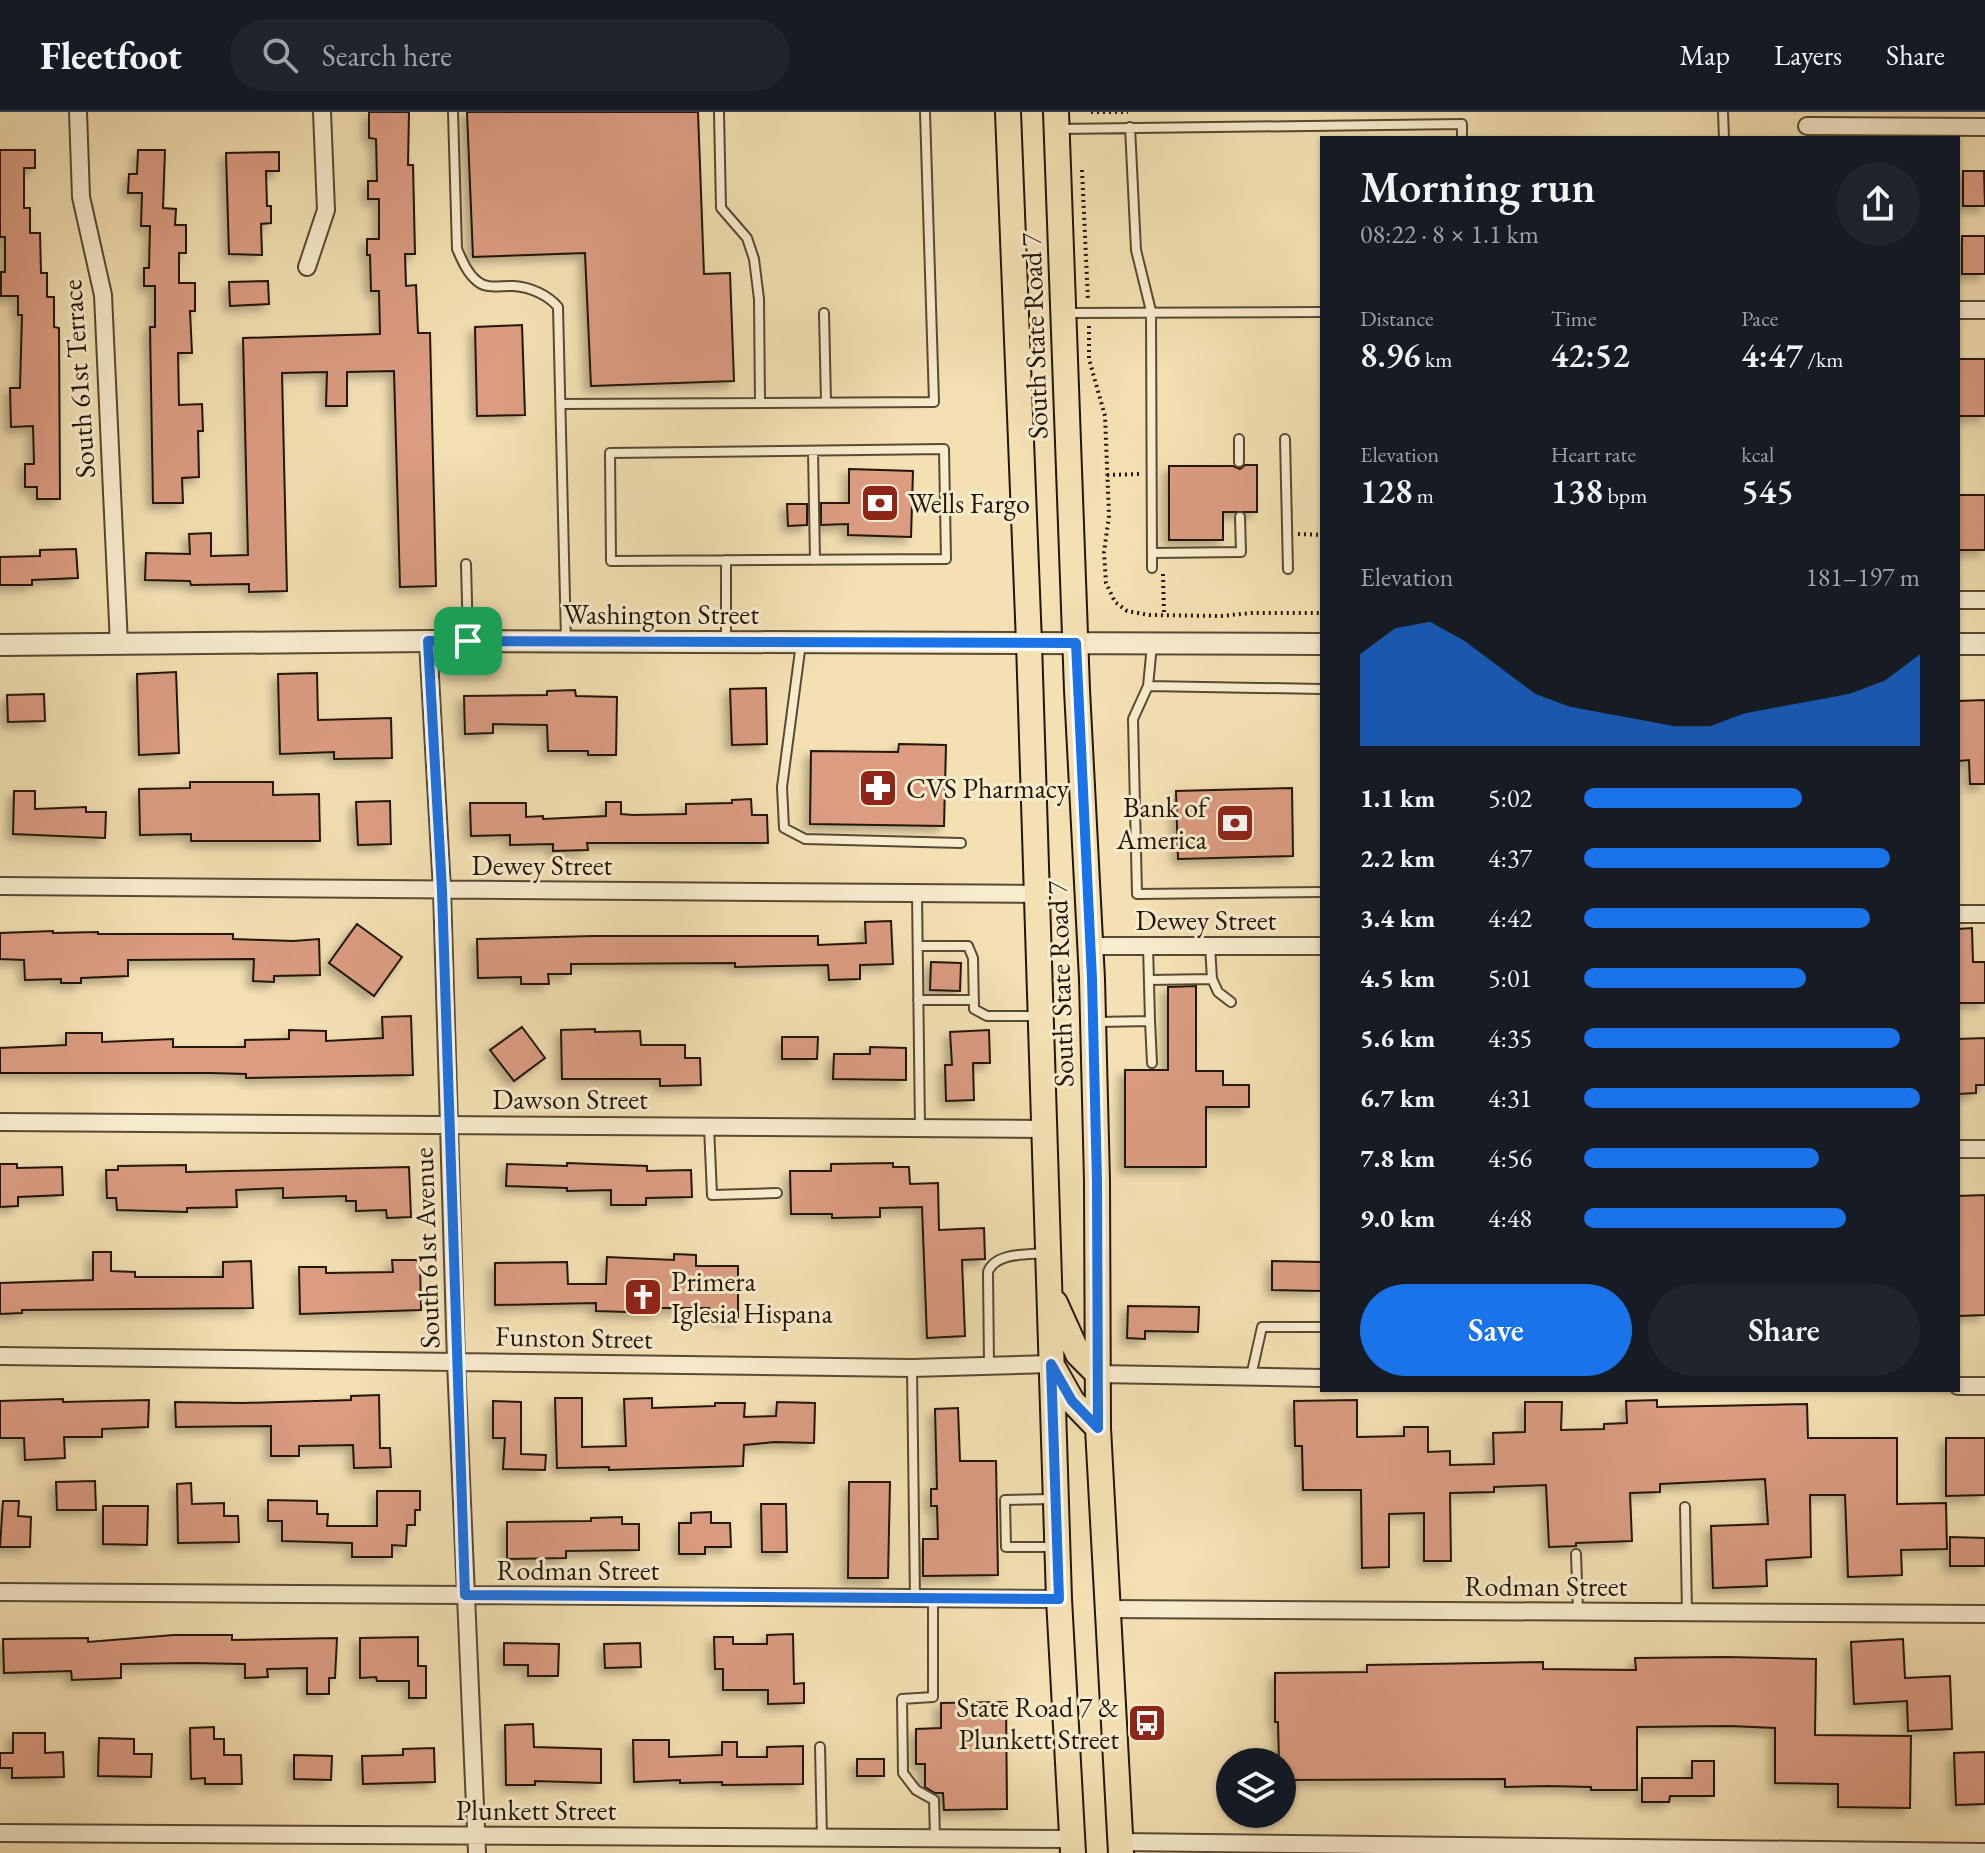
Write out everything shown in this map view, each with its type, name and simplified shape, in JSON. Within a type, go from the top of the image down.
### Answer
[{"type":"main road","name":"South State Road 7","points":[[1008,112],[1029,643],[1059,1599],[1073,1846]]},
{"type":"main road","name":"South State Road 7","points":[[1064,123],[1062,313],[1090,946],[1097,1181],[1098,1428],[1121,1847]]},
{"type":"main road","points":[[1049,1290],[1078,1354],[1098,1374]]},
{"type":"main road","points":[[1051,1364],[1072,1401],[1098,1428]]},
{"type":"street","name":"South 61st Terrace","points":[[78,112],[81,197],[103,295],[119,645]]},
{"type":"street","points":[[307,267],[326,210],[322,112]]},
{"type":"street","points":[[1807,126],[1928,132],[1985,127]]},
{"type":"street","points":[[1960,310],[1985,310]]},
{"type":"street","points":[[1960,600],[1985,600]]},
{"type":"street","name":"Washington Street","points":[[0,645],[428,641],[1320,644]]},
{"type":"street","name":"South 61st Avenue","points":[[428,641],[442,890],[456,1362],[477,1853]]},
{"type":"street","points":[[1960,644],[1985,644]]},
{"type":"street","name":"Dewey Street","points":[[0,886],[1036,894]]},
{"type":"street","points":[[1960,914],[1985,914]]},
{"type":"street","name":"Dewey Street","points":[[1090,946],[1320,946]]},
{"type":"street","name":"Dawson Street","points":[[0,1122],[1044,1129]]},
{"type":"street","points":[[1960,1149],[1985,1149]]},
{"type":"street","name":"Funston Street","points":[[0,1356],[912,1368],[1051,1364]]},
{"type":"street","points":[[1098,1374],[1320,1378]]},
{"type":"street","points":[[1960,1386],[1985,1386]]},
{"type":"street","name":"Rodman Street","points":[[0,1592],[1059,1599]]},
{"type":"street","name":"Rodman Street","points":[[1108,1609],[1985,1614]]},
{"type":"street","name":"Plunkett Street","points":[[0,1833],[935,1838],[990,1846],[1073,1846]]},
{"type":"street","points":[[1121,1847],[1985,1852]]},
{"type":"lane","points":[[453,112],[457,249],[464,265],[475,280],[486,286],[518,286],[549,297],[558,307],[566,641]]},
{"type":"lane","points":[[719,112],[721,208],[747,238],[754,259],[759,299],[760,402]]},
{"type":"lane","points":[[561,404],[934,402],[925,112]]},
{"type":"lane","points":[[1723,112],[1724,136]]},
{"type":"lane","points":[[1064,123],[1130,127],[1462,124],[1462,136]]},
{"type":"lane","points":[[1130,127],[1136,250],[1151,311],[1152,568]]},
{"type":"lane","points":[[1062,313],[1320,312]]},
{"type":"lane","points":[[824,313],[826,402]]},
{"type":"lane","points":[[1239,439],[1239,462]]},
{"type":"lane","points":[[1285,439],[1288,569]]},
{"type":"lane","points":[[944,449],[946,559],[815,560],[611,561],[610,453],[944,449]]},
{"type":"lane","points":[[813,451],[815,560]]},
{"type":"lane","points":[[1152,553],[1241,552],[1240,517]]},
{"type":"lane","points":[[726,560],[726,642]]},
{"type":"lane","points":[[466,564],[468,641]]},
{"type":"lane","points":[[802,642],[782,787],[784,828],[805,839],[961,843]]},
{"type":"lane","points":[[1152,644],[1148,686],[1133,719],[1137,894],[1320,892]]},
{"type":"lane","points":[[1148,686],[1320,689]]},
{"type":"lane","points":[[917,893],[920,1128]]},
{"type":"lane","points":[[1148,945],[1152,1063]]},
{"type":"lane","points":[[918,946],[968,946],[973,958],[974,1009],[987,1016],[1040,1016]]},
{"type":"lane","points":[[1210,946],[1212,979],[1218,992],[1231,1002]]},
{"type":"lane","points":[[1149,980],[1212,979]]},
{"type":"lane","points":[[918,1000],[974,1000]]},
{"type":"lane","points":[[1092,1022],[1150,1021]]},
{"type":"lane","points":[[709,1126],[712,1195],[777,1193]]},
{"type":"lane","points":[[989,1365],[990,1266],[1001,1258],[1047,1253]]},
{"type":"lane","points":[[1251,1376],[1262,1327],[1320,1327]]},
{"type":"lane","points":[[912,1368],[915,1599]]},
{"type":"lane","points":[[1056,1499],[1005,1500],[1006,1547],[1058,1547]]},
{"type":"lane","points":[[1685,1507],[1687,1613]]},
{"type":"lane","points":[[1576,1554],[1578,1612]]},
{"type":"lane","points":[[933,1599],[933,1697],[902,1699],[902,1711],[903,1773],[916,1790],[934,1800],[935,1838]]},
{"type":"lane","points":[[820,1747],[822,1837]]},
{"type":"path","points":[[1091,113],[1079,113],[1064,123],[1089,312],[1089,359],[1105,416],[1109,516],[1104,552],[1106,583],[1115,602],[1127,611],[1138,614],[1320,613]]},
{"type":"path","points":[[1107,475],[1152,474]]},
{"type":"path","points":[[1287,533],[1320,535]]},
{"type":"path","points":[[1163,553],[1164,615]]},
{"type":"building","points":[[369,112],[409,112],[408,165],[413,165],[415,254],[405,254],[406,286],[416,285],[418,333],[430,333],[436,586],[400,587],[394,371],[347,372],[347,406],[326,406],[327,372],[282,373],[287,591],[249,592],[249,584],[191,585],[190,581],[145,580],[146,553],[190,554],[189,534],[211,533],[211,556],[248,555],[243,338],[380,334],[379,291],[371,291],[370,255],[367,255],[367,239],[379,239],[379,199],[368,199],[368,181],[377,181],[376,139],[369,138]]},
{"type":"building","points":[[467,112],[698,112],[704,274],[730,273],[734,381],[591,386],[585,253],[473,257]]},
{"type":"building","points":[[0,150],[35,150],[35,168],[24,168],[24,208],[30,208],[30,233],[40,233],[41,273],[47,273],[47,297],[54,297],[54,327],[59,328],[60,499],[37,499],[37,487],[25,487],[25,464],[34,464],[33,426],[11,427],[10,388],[20,388],[22,315],[18,315],[18,296],[1,296],[5,237],[0,237]]},
{"type":"building","points":[[138,150],[165,150],[163,208],[176,209],[175,225],[186,225],[186,253],[179,253],[179,283],[195,283],[195,311],[190,311],[192,353],[178,353],[179,405],[202,404],[203,431],[198,431],[199,477],[182,478],[183,503],[153,503],[150,327],[155,327],[155,286],[144,286],[144,268],[149,268],[150,226],[141,226],[142,193],[128,193],[129,174],[137,174]]},
{"type":"building","points":[[279,152],[279,171],[266,171],[271,223],[261,224],[262,255],[229,254],[226,153]]},
{"type":"building","points":[[1963,171],[1984,171],[1985,206],[1963,206]]},
{"type":"building","points":[[1962,236],[1985,236],[1985,274],[1962,274]]},
{"type":"building","points":[[268,281],[269,304],[230,306],[229,282]]},
{"type":"building","points":[[522,325],[525,415],[477,416],[475,327]]},
{"type":"building","points":[[1960,359],[1985,359],[1985,416],[1960,416]]},
{"type":"building","points":[[1245,465],[1257,465],[1257,512],[1223,512],[1223,540],[1169,540],[1169,466],[1233,466],[1240,469]]},
{"type":"building","name":"Wells Fargo","points":[[849,469],[913,471],[911,537],[848,535],[848,524],[821,525],[821,503],[849,503]]},
{"type":"building","points":[[1960,495],[1985,495],[1985,550],[1960,550]]},
{"type":"building","points":[[787,504],[807,504],[807,525],[788,526]]},
{"type":"building","points":[[76,549],[78,578],[32,580],[32,585],[0,585],[0,557],[40,556],[40,550]]},
{"type":"building","points":[[176,672],[179,753],[139,755],[137,674]]},
{"type":"building","points":[[317,673],[318,720],[391,718],[392,758],[334,759],[334,752],[280,754],[278,674]]},
{"type":"building","points":[[766,688],[767,744],[732,745],[730,689]]},
{"type":"building","points":[[575,690],[576,696],[617,697],[616,755],[548,751],[547,725],[493,724],[493,733],[465,734],[464,696],[547,695],[547,691]]},
{"type":"building","points":[[44,694],[45,721],[8,722],[7,695]]},
{"type":"building","points":[[1985,700],[1985,784],[1970,784],[1969,760],[1960,761],[1960,701]]},
{"type":"building","name":"CVS Pharmacy","points":[[899,744],[946,745],[944,826],[810,824],[811,751],[898,752]]},
{"type":"building","points":[[190,782],[273,782],[273,795],[319,794],[320,841],[191,841],[191,834],[140,835],[139,789],[190,788]]},
{"type":"building","name":"Bank of America","points":[[1292,788],[1293,856],[1178,859],[1176,791]]},
{"type":"building","points":[[14,791],[35,791],[35,809],[86,807],[86,812],[106,812],[105,838],[13,834]]},
{"type":"building","points":[[751,799],[752,815],[767,815],[768,843],[587,843],[588,850],[553,851],[553,844],[510,845],[510,835],[471,836],[470,803],[526,803],[526,817],[543,816],[543,819],[606,816],[606,802],[621,802],[621,814],[686,814],[686,804],[732,803],[732,800]]},
{"type":"building","points":[[390,801],[391,844],[358,845],[356,802]]},
{"type":"building","points":[[891,921],[893,964],[860,965],[860,979],[829,980],[828,965],[735,967],[735,963],[571,964],[571,974],[548,974],[549,984],[521,984],[521,977],[478,978],[477,939],[818,936],[818,945],[866,943],[865,922]]},
{"type":"building","points":[[357,924],[402,957],[374,996],[329,963]]},
{"type":"building","points":[[1972,928],[1973,962],[1985,962],[1985,1003],[1960,1003],[1960,929]]},
{"type":"building","points":[[0,933],[233,934],[233,939],[294,941],[319,939],[320,975],[274,976],[274,982],[253,981],[254,959],[128,960],[128,976],[81,978],[81,983],[61,983],[61,979],[25,980],[24,960],[0,959]]},
{"type":"building","points":[[931,962],[961,963],[960,991],[930,990]]},
{"type":"building","points":[[1196,986],[1196,1071],[1223,1071],[1223,1085],[1249,1085],[1249,1107],[1206,1107],[1206,1167],[1125,1167],[1125,1070],[1168,1070],[1168,987]]},
{"type":"building","points":[[411,1016],[413,1075],[246,1078],[246,1074],[211,1073],[0,1073],[0,1048],[66,1045],[66,1033],[102,1033],[102,1042],[173,1039],[173,1047],[245,1047],[245,1040],[289,1039],[289,1030],[326,1031],[326,1041],[383,1038],[382,1017]]},
{"type":"building","points":[[522,1027],[545,1058],[514,1081],[490,1050]]},
{"type":"building","points":[[595,1029],[595,1032],[640,1031],[641,1045],[685,1045],[685,1058],[700,1058],[701,1085],[660,1086],[660,1079],[562,1079],[561,1030]]},
{"type":"building","points":[[989,1030],[990,1063],[973,1063],[974,1100],[946,1101],[945,1065],[952,1065],[950,1032]]},
{"type":"building","points":[[782,1037],[818,1037],[817,1059],[782,1059]]},
{"type":"building","points":[[1985,1038],[1985,1085],[1976,1085],[1976,1093],[1960,1094],[1960,1039]]},
{"type":"building","points":[[870,1047],[906,1048],[906,1080],[833,1079],[834,1054],[870,1054]]},
{"type":"building","points":[[567,1163],[647,1166],[647,1171],[691,1170],[692,1197],[646,1198],[646,1205],[611,1205],[611,1190],[567,1191],[567,1188],[506,1186],[507,1164],[567,1166]]},
{"type":"building","points":[[893,1163],[893,1167],[909,1167],[910,1184],[938,1183],[939,1230],[984,1228],[985,1259],[962,1260],[965,1336],[927,1338],[922,1207],[880,1208],[880,1217],[832,1218],[832,1214],[791,1214],[790,1171],[831,1171],[831,1164]]},
{"type":"building","points":[[0,1164],[17,1164],[17,1168],[62,1167],[63,1195],[18,1197],[18,1206],[0,1207]]},
{"type":"building","points":[[186,1165],[186,1172],[409,1167],[411,1217],[387,1218],[386,1210],[356,1211],[356,1201],[346,1201],[346,1196],[283,1198],[283,1188],[236,1190],[237,1207],[187,1208],[187,1212],[117,1210],[116,1198],[107,1198],[106,1170],[118,1170],[118,1166]]},
{"type":"building","points":[[1985,1195],[1985,1315],[1960,1316],[1960,1196]]},
{"type":"building","points":[[93,1252],[111,1252],[111,1271],[135,1272],[135,1277],[223,1277],[223,1262],[251,1261],[253,1308],[22,1310],[22,1313],[0,1314],[0,1283],[93,1280]]},
{"type":"building","points":[[674,1254],[696,1255],[696,1266],[738,1266],[738,1319],[718,1319],[718,1314],[709,1314],[709,1308],[658,1308],[658,1313],[596,1311],[596,1303],[495,1305],[495,1263],[567,1262],[568,1284],[606,1284],[607,1257],[674,1260]]},
{"type":"building","points":[[392,1260],[420,1260],[421,1310],[300,1314],[299,1267],[326,1267],[326,1273],[393,1272]]},
{"type":"building","points":[[1272,1261],[1320,1262],[1320,1291],[1272,1290]]},
{"type":"building","points":[[1128,1306],[1199,1307],[1198,1332],[1145,1331],[1145,1339],[1127,1338]]},
{"type":"building","points":[[379,1395],[380,1448],[390,1448],[391,1467],[354,1468],[353,1445],[299,1446],[299,1456],[271,1456],[271,1426],[176,1427],[175,1402],[351,1400],[351,1396]]},
{"type":"building","points":[[555,1398],[582,1398],[582,1447],[626,1446],[624,1399],[652,1398],[652,1408],[745,1403],[744,1417],[776,1416],[777,1402],[815,1403],[814,1443],[744,1445],[743,1466],[609,1470],[609,1467],[557,1468]]},
{"type":"building","points":[[63,1399],[63,1402],[149,1400],[148,1427],[102,1429],[102,1437],[64,1437],[65,1458],[25,1460],[24,1438],[0,1438],[0,1401]]},
{"type":"building","points":[[1357,1400],[1357,1437],[1404,1436],[1404,1427],[1428,1427],[1428,1452],[1450,1451],[1450,1465],[1494,1464],[1493,1433],[1525,1432],[1525,1402],[1562,1402],[1561,1430],[1604,1429],[1604,1424],[1627,1423],[1626,1401],[1657,1400],[1657,1407],[1807,1404],[1808,1438],[1897,1438],[1897,1504],[1946,1503],[1947,1549],[1901,1550],[1902,1575],[1848,1577],[1845,1495],[1810,1495],[1811,1557],[1766,1560],[1767,1586],[1713,1588],[1711,1526],[1768,1524],[1765,1479],[1660,1484],[1660,1492],[1630,1493],[1632,1541],[1549,1547],[1546,1485],[1494,1487],[1494,1492],[1450,1493],[1451,1561],[1424,1561],[1424,1513],[1389,1514],[1389,1567],[1362,1568],[1361,1490],[1303,1490],[1302,1446],[1295,1446],[1294,1401]]},
{"type":"building","points":[[493,1401],[521,1402],[521,1454],[546,1455],[545,1470],[503,1469],[505,1438],[493,1438]]},
{"type":"building","points":[[958,1408],[960,1461],[996,1461],[998,1575],[923,1576],[923,1539],[938,1539],[937,1506],[931,1506],[931,1489],[937,1489],[935,1409]]},
{"type":"building","points":[[1946,1438],[1985,1438],[1985,1495],[1946,1496]]},
{"type":"building","points":[[95,1481],[96,1510],[57,1510],[56,1482]]},
{"type":"building","points":[[849,1482],[890,1482],[888,1578],[848,1578]]},
{"type":"building","points":[[191,1483],[192,1504],[224,1503],[224,1516],[238,1516],[239,1542],[178,1543],[177,1484]]},
{"type":"building","points":[[377,1491],[420,1491],[420,1510],[415,1510],[415,1525],[407,1525],[406,1546],[392,1545],[392,1557],[352,1557],[352,1543],[282,1541],[282,1521],[268,1521],[268,1500],[317,1501],[317,1514],[328,1514],[327,1526],[377,1526]]},
{"type":"building","points":[[3,1501],[19,1501],[18,1516],[31,1517],[30,1547],[0,1547]]},
{"type":"building","points":[[761,1504],[786,1504],[787,1552],[762,1552]]},
{"type":"building","points":[[103,1506],[148,1506],[147,1545],[103,1544]]},
{"type":"building","points":[[711,1512],[711,1523],[730,1523],[731,1547],[705,1547],[705,1554],[679,1554],[679,1523],[691,1523],[691,1513]]},
{"type":"building","points":[[622,1517],[622,1524],[639,1524],[639,1550],[566,1551],[566,1558],[507,1559],[507,1522],[591,1521],[591,1518]]},
{"type":"building","points":[[1950,1537],[1985,1538],[1985,1566],[1950,1566]]},
{"type":"building","points":[[793,1634],[794,1684],[804,1683],[804,1703],[768,1704],[768,1690],[723,1690],[723,1669],[715,1669],[714,1637],[733,1637],[733,1644],[767,1644],[767,1635]]},
{"type":"building","points":[[174,1635],[232,1635],[232,1640],[337,1638],[335,1678],[329,1678],[329,1694],[307,1694],[307,1668],[267,1669],[268,1677],[245,1678],[245,1664],[121,1664],[121,1678],[72,1680],[71,1671],[4,1673],[3,1639],[88,1638],[88,1642]]},
{"type":"building","points":[[418,1637],[418,1666],[426,1666],[426,1698],[409,1698],[409,1681],[360,1678],[360,1638]]},
{"type":"building","points":[[1903,1639],[1905,1678],[1950,1676],[1952,1729],[1908,1731],[1907,1701],[1854,1704],[1851,1642]]},
{"type":"building","points":[[504,1643],[559,1644],[558,1676],[528,1676],[528,1665],[504,1665]]},
{"type":"building","points":[[640,1643],[641,1667],[605,1668],[604,1644]]},
{"type":"building","points":[[1635,1658],[1816,1659],[1815,1735],[1911,1736],[1910,1808],[1838,1807],[1838,1784],[1775,1783],[1775,1728],[1637,1727],[1637,1790],[1505,1787],[1505,1779],[1296,1780],[1296,1748],[1279,1748],[1275,1673],[1367,1672],[1367,1665],[1543,1662],[1543,1669],[1636,1670]]},
{"type":"building","points":[[1006,1702],[1007,1809],[944,1810],[943,1793],[935,1793],[925,1787],[925,1764],[916,1764],[916,1729],[941,1728],[941,1703]]},
{"type":"building","points":[[533,1724],[534,1747],[601,1749],[601,1783],[535,1781],[535,1785],[506,1785],[505,1725]]},
{"type":"building","points":[[214,1727],[214,1739],[224,1739],[224,1755],[241,1755],[242,1784],[205,1784],[205,1778],[191,1779],[190,1728]]},
{"type":"building","points":[[13,1733],[45,1733],[45,1753],[63,1752],[64,1777],[12,1778],[12,1768],[0,1768],[0,1753],[13,1753]]},
{"type":"building","points":[[99,1738],[134,1739],[134,1754],[152,1754],[151,1777],[98,1776]]},
{"type":"building","points":[[633,1740],[669,1740],[669,1757],[722,1755],[722,1742],[737,1742],[737,1757],[767,1757],[767,1747],[803,1746],[803,1784],[722,1785],[722,1782],[680,1783],[680,1780],[634,1782]]},
{"type":"building","points":[[434,1748],[435,1782],[363,1784],[362,1756],[403,1755],[403,1749]]},
{"type":"building","points":[[1985,1752],[1985,1804],[1956,1805],[1954,1753]]},
{"type":"building","points":[[294,1755],[332,1756],[331,1780],[294,1779]]},
{"type":"building","points":[[857,1759],[884,1759],[884,1776],[857,1776]]},
{"type":"building","points":[[1692,1761],[1714,1761],[1714,1796],[1670,1796],[1669,1802],[1642,1802],[1642,1778],[1692,1778]]},
{"type":"place","name":"Wells Fargo","points":[[880,503]]},
{"type":"place","name":"CVS Pharmacy","points":[[878,788]]},
{"type":"place","name":"Bank of America","points":[[1235,823]]},
{"type":"place","name":"Primera Iglesia Hispana","points":[[643,1297]]},
{"type":"place","name":"State Road 7 & Plunkett Street","points":[[1147,1723]]},
{"type":"route","points":[[428,641],[468,641],[1076,643],[1092,979],[1098,1428],[1072,1401],[1051,1364],[1059,1599],[465,1595],[442,890],[428,641]]}]
